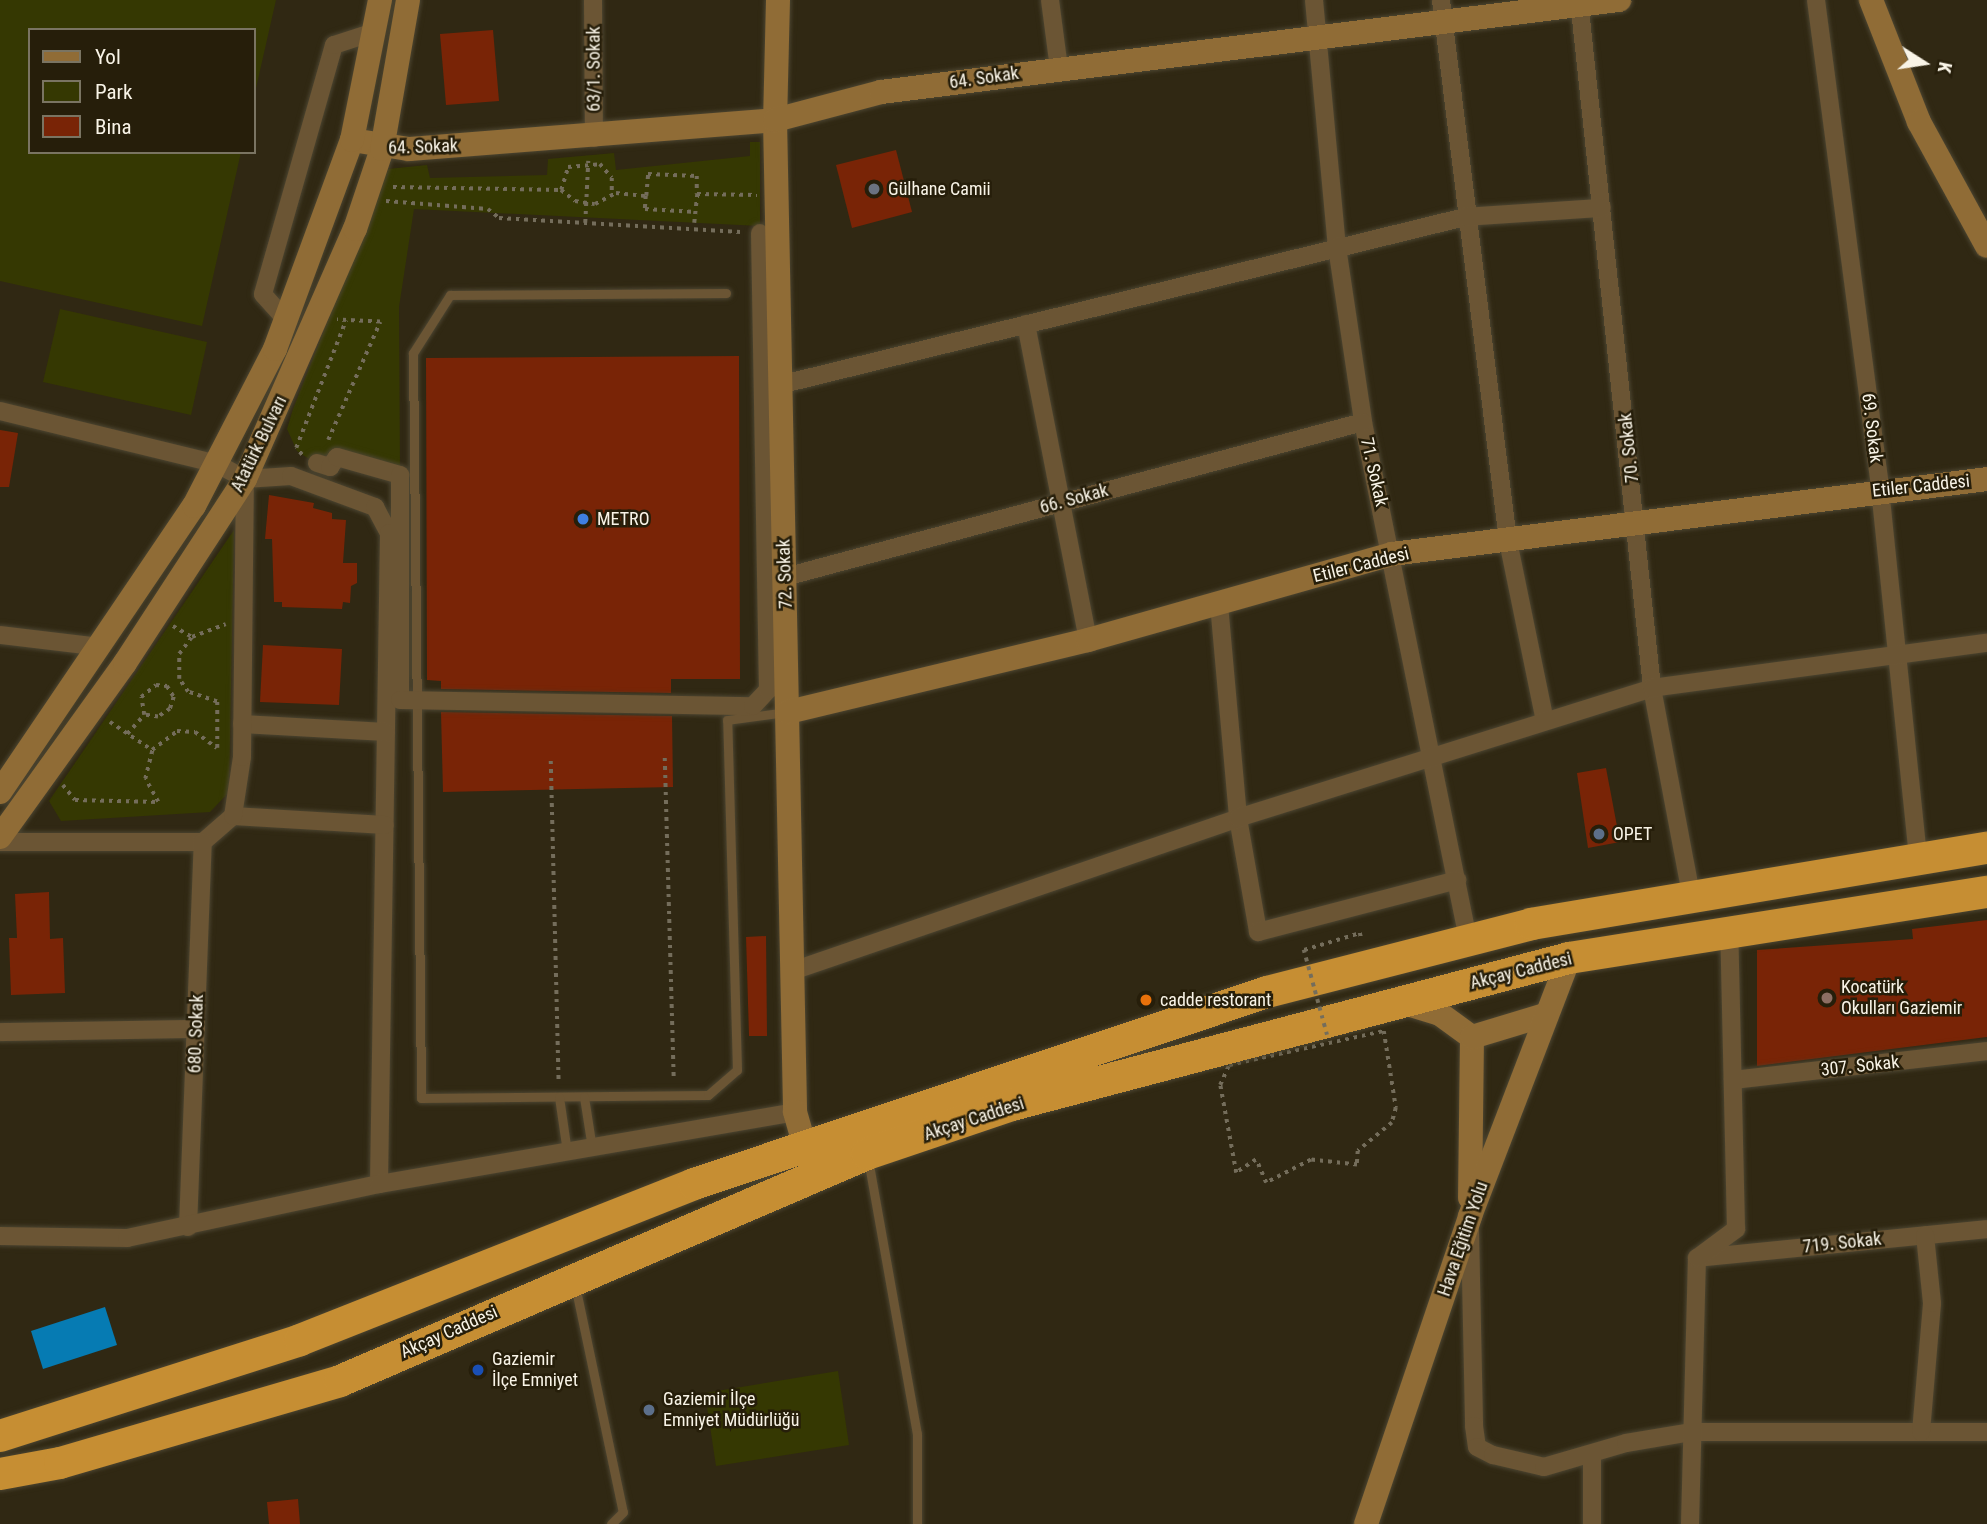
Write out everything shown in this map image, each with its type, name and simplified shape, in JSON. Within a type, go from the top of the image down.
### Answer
[{"type":"highway","name":"Akçay Caddesi","points":[[0,1436],[300,1340],[629,1208],[805,1146],[1267,992],[1468,939],[1692,895],[1987,848]]},
{"type":"highway","name":"Akçay Caddesi","points":[[0,1474],[60,1463],[340,1381],[573,1277],[867,1154],[1012,1105],[1569,958],[1730,930],[1987,892]]},
{"type":"street","name":"Atatürk Bulvarı","points":[[0,792],[101,646],[217,464],[287,321],[352,140],[380,0]]},
{"type":"street","name":"Atatürk Bulvarı","points":[[0,840],[125,663],[245,479],[318,321],[382,149],[408,0]]},
{"type":"street","name":"63/1. Sokak","points":[[591,138],[593,0]]},
{"type":"street","name":"72. Sokak","points":[[778,0],[775,120],[779,385],[795,970],[795,1112],[805,1146]]},
{"type":"street","points":[[1050,0],[1059,68]]},
{"type":"street","name":"71. Sokak","points":[[1314,0],[1337,247],[1363,422],[1392,554],[1468,939]]},
{"type":"street","name":"64. Sokak","points":[[352,140],[382,149],[591,138],[775,120],[881,92],[1318,35],[1442,9],[1619,0]]},
{"type":"street","name":"69. Sokak","points":[[1816,0],[1880,489],[1918,858]]},
{"type":"street","points":[[1871,0],[1919,122],[1987,246]]},
{"type":"street","name":"70. Sokak","points":[[1579,2],[1638,525],[1652,688],[1692,895]]},
{"type":"street","points":[[1442,9],[1465,217],[1508,541],[1544,718]]},
{"type":"street","points":[[287,321],[263,294],[334,44],[374,32]]},
{"type":"street","points":[[779,385],[1465,217],[1602,208]]},
{"type":"street","points":[[317,463],[330,467],[337,457],[400,475],[400,700],[753,706],[768,690],[760,233]]},
{"type":"street","points":[[1026,324],[1088,640]]},
{"type":"street","points":[[0,411],[217,464],[245,479],[291,476],[375,507],[389,533],[379,1184]]},
{"type":"street","name":"66. Sokak","points":[[785,577],[1363,422]]},
{"type":"street","points":[[0,840],[203,842],[233,816],[239,797],[242,724],[245,479]]},
{"type":"street","name":"Etiler Caddesi","points":[[788,712],[1088,640],[1392,554],[1638,525],[1880,489],[1987,480]]},
{"type":"street","points":[[1219,604],[1238,818],[1258,932],[1457,880]]},
{"type":"street","points":[[0,635],[101,646]]},
{"type":"street","points":[[795,970],[1238,818],[1544,718],[1652,688],[1898,659],[1987,643]]},
{"type":"street","points":[[242,724],[386,732]]},
{"type":"street","points":[[233,816],[385,825]]},
{"type":"street","name":"680. Sokak","points":[[188,1227],[203,842]]},
{"type":"street","points":[[1690,1524],[1696,1258],[1736,1229],[1730,930]]},
{"type":"street","name":"Hava Eğitim Yolu","points":[[1366,1524],[1470,1216],[1545,1014],[1569,958]]},
{"type":"street","points":[[1401,1002],[1440,1014],[1472,1037]]},
{"type":"street","points":[[1472,1037],[1545,1014]]},
{"type":"street","points":[[0,1032],[196,1029]]},
{"type":"street","points":[[1472,1037],[1470,1216],[1478,1447],[1544,1467],[1692,1432],[1987,1432]]},
{"type":"street","name":"307. Sokak","points":[[1733,1080],[1987,1051]]},
{"type":"street","points":[[0,1236],[127,1238],[379,1184],[795,1112]]},
{"type":"street","name":"719. Sokak","points":[[1696,1258],[1987,1229]]},
{"type":"street","points":[[1921,1432],[1932,1303],[1925,1235]]},
{"type":"street","points":[[1592,1454],[1592,1524]]},
{"type":"lane","points":[[726,293],[450,295],[413,352],[414,700],[421,1098],[708,1095],[737,1070],[727,720],[788,712]]},
{"type":"lane","points":[[559,1097],[567,1152]]},
{"type":"lane","points":[[584,1097],[592,1148]]},
{"type":"lane","points":[[867,1154],[918,1434],[917,1524]]},
{"type":"lane","points":[[573,1277],[623,1512],[611,1524]]},
{"type":"path","points":[[585,223],[591,138]]},
{"type":"path","points":[[561,190],[568,167],[588,163],[600,164],[612,178],[612,195]]},
{"type":"path","points":[[694,223],[696,212],[697,194],[696,176],[648,174],[645,209],[696,212]]},
{"type":"path","points":[[367,193],[561,190],[586,204],[612,195],[646,197]]},
{"type":"path","points":[[367,193],[488,209],[499,218],[760,233],[760,195],[697,194]]},
{"type":"path","points":[[317,463],[380,322],[328,319]]},
{"type":"path","points":[[296,448],[346,320]]},
{"type":"path","points":[[61,783],[75,800],[158,802],[145,779],[152,750],[177,731],[195,732],[217,748],[217,702],[188,692],[179,679],[179,654],[192,637],[235,621]]},
{"type":"path","points":[[171,626],[192,637]]},
{"type":"path","points":[[141,697],[156,685],[167,686],[174,697],[170,709],[159,717],[144,716]]},
{"type":"path","points":[[135,692],[141,697],[144,716]]},
{"type":"path","points":[[127,734],[144,716]]},
{"type":"path","points":[[106,719],[152,750]]},
{"type":"path","points":[[665,758],[674,1096]]},
{"type":"path","points":[[551,761],[559,1097]]},
{"type":"path","points":[[1328,1038],[1304,950],[1343,939]]},
{"type":"path","points":[[1384,1031],[1396,1108],[1392,1123],[1358,1151],[1357,1165],[1311,1160],[1266,1183],[1256,1160],[1236,1172],[1220,1085],[1229,1065],[1384,1031]]},
{"type":"green space","points":[[0,0],[276,0],[256,88],[256,28],[28,28],[28,154],[241,154],[202,326],[0,281]]},
{"type":"green space","points":[[750,142],[760,142],[760,226],[414,209],[399,307],[400,475],[312,461],[297,451],[287,429],[293,409],[388,169],[427,165],[430,178],[547,175],[548,159],[614,153],[616,170],[750,156]]},
{"type":"green space","points":[[60,309],[207,342],[191,415],[43,382]]},
{"type":"green space","points":[[234,530],[229,792],[210,812],[61,821],[49,801]]},
{"type":"green space","points":[[838,1371],[849,1445],[716,1466],[705,1393]]},
{"type":"water","points":[[105,1307],[117,1345],[43,1369],[31,1331]]},
{"type":"building","points":[[493,30],[499,101],[446,105],[440,34]]},
{"type":"building","name":"Gülhane Camii","points":[[896,150],[912,212],[852,228],[836,165]]},
{"type":"building","name":"METRO","points":[[739,356],[740,679],[671,679],[671,693],[441,689],[441,681],[427,680],[426,358]]},
{"type":"building","points":[[0,430],[18,433],[9,487],[0,487]]},
{"type":"building","points":[[269,495],[314,503],[313,508],[332,513],[332,519],[346,520],[343,563],[357,563],[357,583],[351,586],[350,603],[343,602],[342,609],[282,607],[282,602],[274,602],[272,539],[265,539]]},
{"type":"building","points":[[263,645],[342,649],[339,705],[260,702]]},
{"type":"building","points":[[441,712],[672,716],[673,787],[443,792]]},
{"type":"building","points":[[1606,768],[1620,842],[1588,848],[1577,773]]},
{"type":"building","points":[[49,892],[50,939],[63,938],[65,993],[11,995],[9,938],[17,938],[15,894]]},
{"type":"building","name":"Kocatürk Okulları Gaziemir","points":[[1987,920],[1987,1037],[1757,1066],[1757,950],[1913,939],[1912,929]]},
{"type":"building","points":[[766,936],[767,1036],[749,1036],[746,937]]},
{"type":"building","points":[[298,1499],[300,1524],[269,1524],[267,1502]]},
{"type":"place","name":"Gülhane Camii","points":[[874,189]]},
{"type":"place","name":"METRO","points":[[583,519]]},
{"type":"place","name":"OPET","points":[[1599,834]]},
{"type":"place","name":"Kocatürk Okulları Gaziemir","points":[[1827,998]]},
{"type":"place","name":"cadde restorant","points":[[1146,1000]]},
{"type":"place","name":"Gaziemir İlçe Emniyet","points":[[478,1370]]},
{"type":"place","name":"Gaziemir İlçe Emniyet Müdürlüğü","points":[[649,1410]]}]
